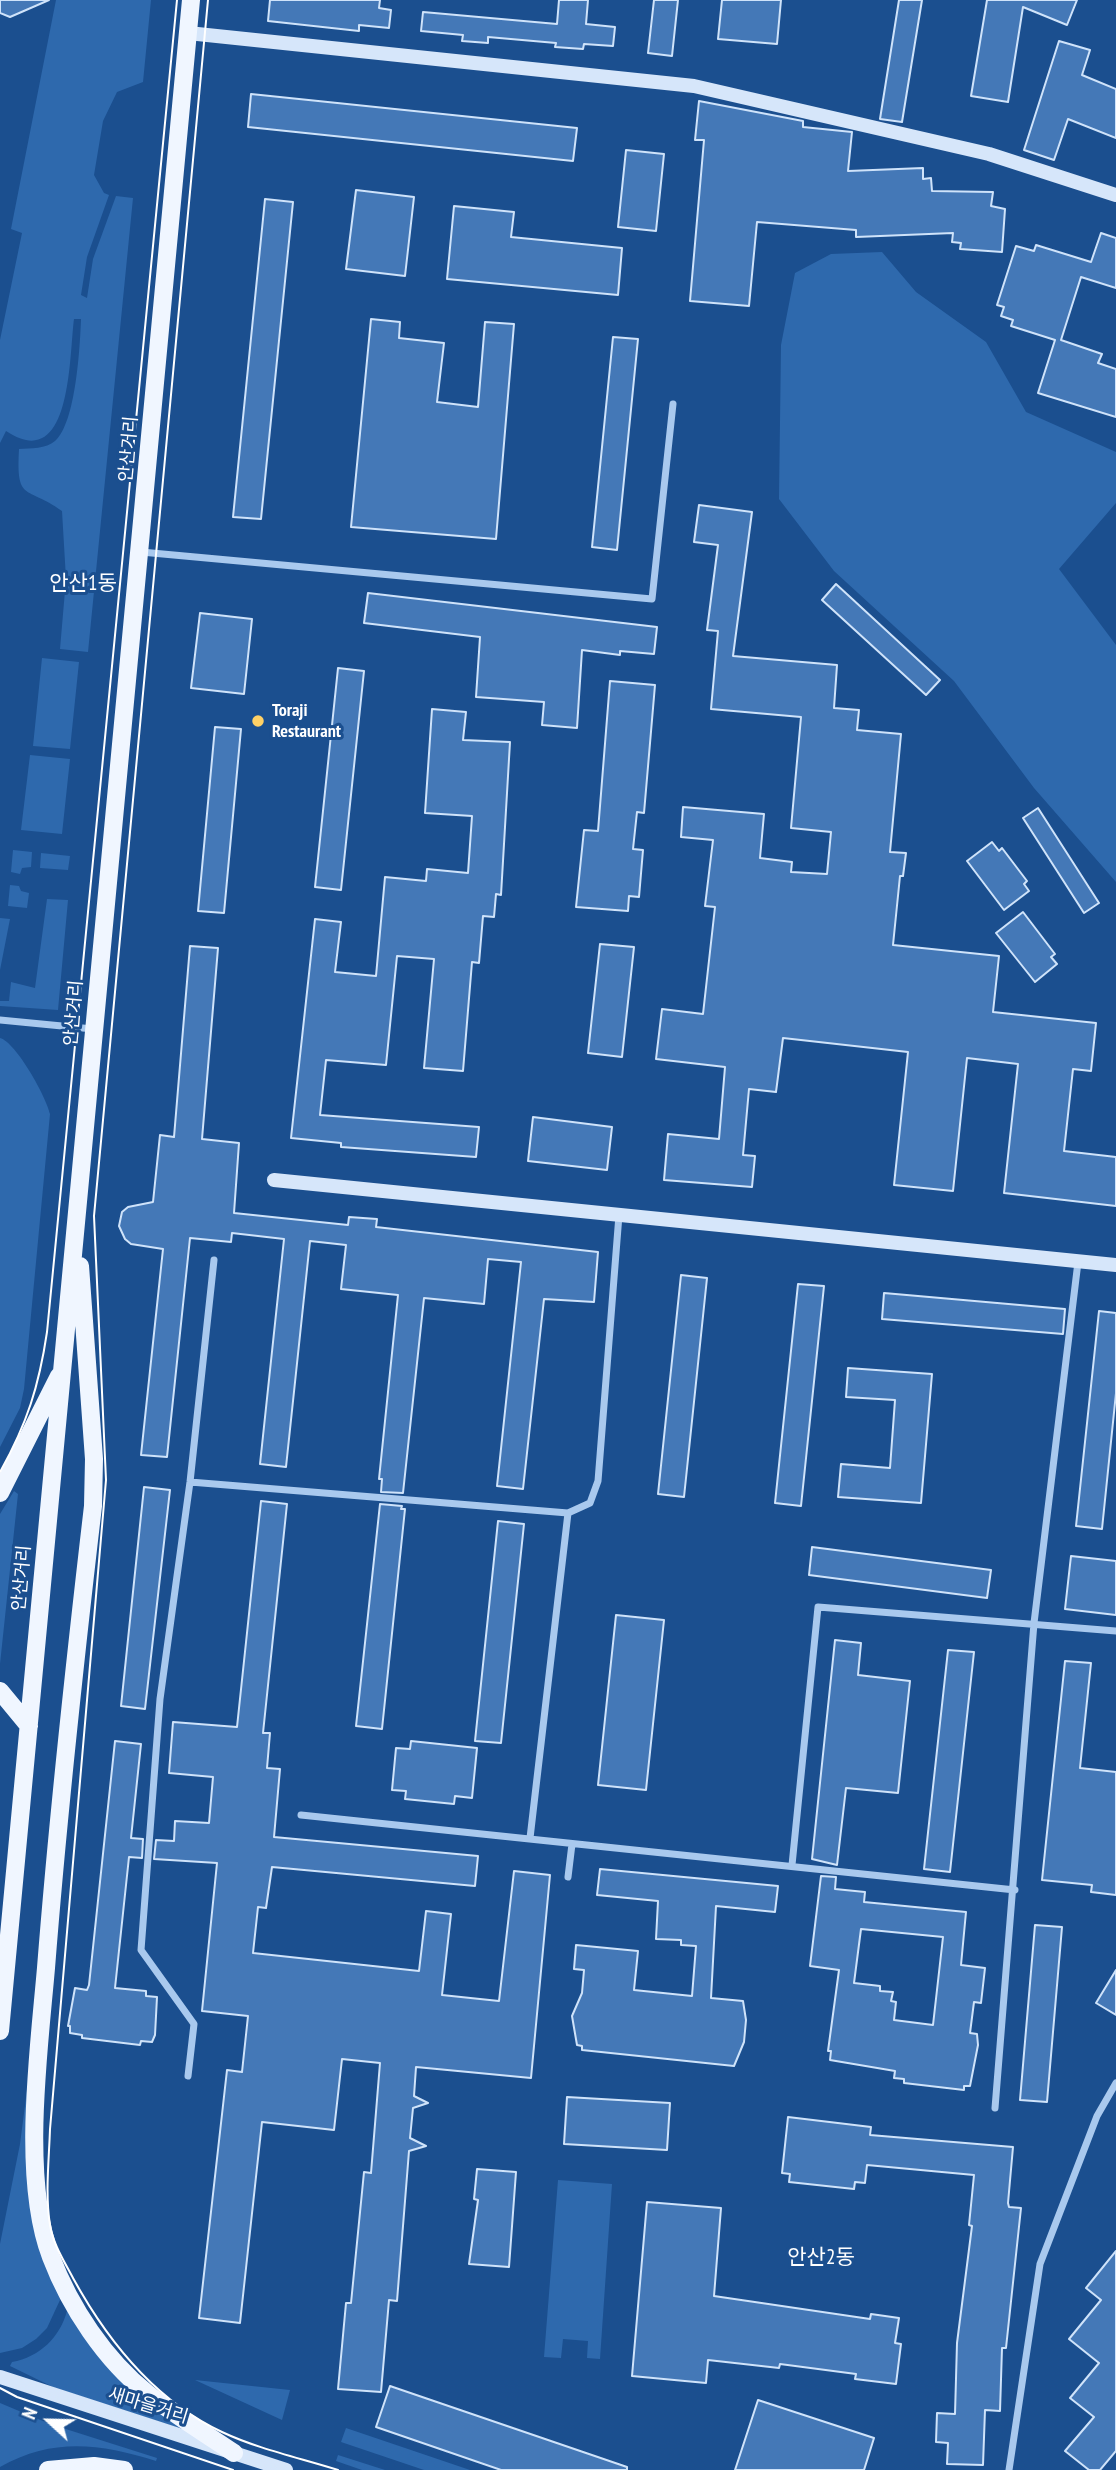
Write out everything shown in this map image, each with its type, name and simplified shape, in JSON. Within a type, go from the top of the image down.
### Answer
[{"type":"main road","name":"안산거리","points":[[0,2031],[191,0]]},
{"type":"main road","points":[[75,1226],[88,1348],[94,1460],[93,1506],[60,1799],[36,2088],[35,2157],[42,2222],[51,2257],[86,2323],[108,2355],[146,2393],[234,2453]]},
{"type":"main road","points":[[0,1493],[63,1366]]},
{"type":"main road","points":[[0,1691],[29,1726]]},
{"type":"main road","points":[[48,2470],[94,2466],[124,2470]]},
{"type":"street","points":[[188,33],[694,86],[989,154],[1116,195]]},
{"type":"street","points":[[140,552],[652,599],[673,404]]},
{"type":"street","points":[[0,1020],[93,1029]]},
{"type":"street","points":[[274,1180],[351,1190],[619,1214],[1116,1265]]},
{"type":"street","points":[[190,1482],[568,1513],[590,1503],[598,1480],[619,1214]]},
{"type":"street","points":[[188,2076],[194,2024],[141,1950],[160,1699],[190,1482],[214,1260]]},
{"type":"street","points":[[995,2108],[1015,1890],[1034,1623],[1078,1261]]},
{"type":"street","points":[[530,1838],[568,1513]]},
{"type":"street","points":[[792,1865],[818,1607],[1034,1623],[1116,1632]]},
{"type":"street","points":[[301,1815],[1015,1890]]},
{"type":"street","points":[[568,1877],[572,1844]]},
{"type":"street","points":[[1009,2470],[1040,2264],[1097,2116],[1116,2083]]},
{"type":"street","name":"새마을거리","points":[[0,2377],[286,2470]]},
{"type":"shaded area","points":[[56,0],[151,0],[143,82],[117,92],[103,121],[94,175],[104,193],[109,195],[87,257],[81,295],[87,298],[93,259],[116,196],[133,198],[88,652],[60,649],[66,579],[62,511],[26,490],[19,478],[19,449],[38,448],[55,441],[68,418],[76,383],[81,319],[74,319],[68,382],[55,425],[44,437],[28,440],[6,431],[0,443],[0,340],[22,233],[11,229]]},
{"type":"shaded area","points":[[882,252],[916,292],[986,342],[1026,412],[1116,452],[1116,503],[1059,569],[1116,645],[1116,882],[1034,788],[954,681],[834,571],[779,499],[781,345],[795,273],[831,254]]},
{"type":"shaded area","points":[[42,658],[79,662],[70,749],[33,746]]},
{"type":"shaded area","points":[[30,755],[70,759],[62,834],[21,830]]},
{"type":"shaded area","points":[[13,850],[32,852],[31,867],[22,868],[20,874],[11,872]]},
{"type":"shaded area","points":[[41,853],[70,856],[68,870],[40,868]]},
{"type":"shaded area","points":[[10,885],[19,886],[21,891],[29,893],[27,908],[8,906]]},
{"type":"shaded area","points":[[47,899],[68,900],[58,1010],[0,1006],[0,1001],[9,1001],[11,982],[35,988]]},
{"type":"shaded area","points":[[0,918],[10,919],[0,970]]},
{"type":"shaded area","points":[[0,1038],[14,1049],[22,1060],[37,1084],[50,1114],[24,1389],[20,1408],[0,1447]]},
{"type":"shaded area","points":[[14,1491],[18,1494],[0,1664],[0,1514]]},
{"type":"shaded area","points":[[31,2059],[27,2140],[60,2300],[47,2328],[36,2339],[22,2348],[0,2353],[0,2244],[20,2144]]},
{"type":"shaded area","points":[[558,2180],[612,2184],[600,2359],[587,2358],[588,2341],[563,2339],[561,2358],[544,2357]]},
{"type":"shaded area","points":[[67,2311],[181,2426],[179,2428],[55,2388],[10,2366],[12,2362],[40,2351],[54,2337]]},
{"type":"shaded area","points":[[195,2380],[290,2390],[282,2420]]},
{"type":"shaded area","points":[[0,2403],[50,2424],[157,2458],[156,2461],[116,2451],[77,2446],[39,2451],[0,2467]]},
{"type":"shaded area","points":[[346,2428],[470,2470],[424,2470],[341,2442]]},
{"type":"shaded area","points":[[338,2455],[385,2470],[362,2470],[336,2461]]},
{"type":"building","points":[[0,0],[49,0],[10,17],[0,13]]},
{"type":"building","points":[[270,0],[380,0],[379,8],[391,10],[389,28],[359,25],[359,31],[268,21]]},
{"type":"building","points":[[559,0],[588,0],[586,24],[615,27],[613,46],[584,44],[583,49],[555,47],[556,43],[488,37],[488,43],[462,41],[463,35],[421,31],[423,12],[557,24]]},
{"type":"building","points":[[654,0],[678,0],[672,56],[648,53]]},
{"type":"building","points":[[722,0],[781,0],[777,44],[718,39]]},
{"type":"building","points":[[899,0],[922,0],[902,122],[880,119]]},
{"type":"building","points":[[987,0],[1077,0],[1067,25],[1023,7],[1008,102],[971,96]]},
{"type":"building","points":[[1059,41],[1090,50],[1082,75],[1116,89],[1116,138],[1068,119],[1054,160],[1024,150]]},
{"type":"building","points":[[251,94],[577,128],[573,161],[248,127]]},
{"type":"building","points":[[699,101],[803,121],[803,127],[852,132],[848,171],[923,168],[923,179],[931,178],[932,191],[993,192],[991,206],[1005,209],[1002,252],[960,249],[961,243],[952,242],[953,233],[856,237],[856,230],[757,222],[749,306],[690,301],[704,140],[695,140]]},
{"type":"building","points":[[626,150],[664,154],[656,231],[618,227]]},
{"type":"building","points":[[356,190],[414,197],[405,276],[346,269]]},
{"type":"building","points":[[265,199],[293,202],[261,519],[233,517]]},
{"type":"building","points":[[454,206],[514,212],[511,237],[622,248],[618,295],[447,279]]},
{"type":"building","points":[[1101,233],[1116,238],[1116,288],[1081,277],[1061,340],[1102,354],[1098,363],[1116,369],[1116,417],[1038,393],[1055,340],[1011,326],[1013,320],[1001,316],[1004,307],[997,305],[1016,246],[1034,251],[1036,245],[1091,262]]},
{"type":"building","points":[[371,319],[400,322],[399,338],[444,343],[437,402],[478,407],[485,322],[514,324],[496,539],[351,527]]},
{"type":"building","points":[[613,337],[638,339],[617,550],[592,547]]},
{"type":"building","points":[[699,505],[752,512],[733,656],[837,665],[834,708],[859,710],[857,730],[901,734],[890,852],[906,853],[903,876],[900,876],[893,945],[999,956],[993,1012],[1096,1023],[1091,1071],[1073,1069],[1064,1151],[1116,1157],[1116,1206],[1004,1193],[1018,1064],[967,1058],[953,1191],[894,1185],[908,1052],[783,1038],[776,1092],[749,1089],[743,1155],[755,1156],[752,1187],[664,1180],[668,1134],[719,1139],[725,1067],[656,1059],[662,1009],[703,1014],[715,907],[705,906],[713,840],[681,837],[683,807],[764,814],[760,858],[792,862],[791,872],[827,874],[831,832],[791,828],[801,717],[711,709],[718,631],[707,630],[718,545],[694,542]]},
{"type":"building","points":[[836,584],[940,680],[926,695],[822,600]]},
{"type":"building","points":[[368,593],[657,627],[654,654],[620,651],[620,655],[582,650],[577,728],[542,725],[544,702],[476,697],[480,637],[364,623]]},
{"type":"building","points":[[200,613],[252,619],[244,694],[191,688]]},
{"type":"building","points":[[338,668],[364,671],[341,890],[315,887]]},
{"type":"building","points":[[610,681],[655,685],[644,813],[637,812],[633,849],[643,850],[639,897],[629,896],[628,911],[576,907],[584,830],[598,831]]},
{"type":"building","points":[[432,709],[466,712],[463,740],[510,742],[501,895],[496,894],[494,917],[483,916],[479,963],[472,962],[463,1071],[424,1068],[434,959],[397,956],[386,1065],[326,1060],[320,1115],[479,1127],[476,1157],[341,1147],[341,1143],[291,1138],[315,919],[341,922],[335,972],[376,976],[385,877],[426,881],[427,869],[468,873],[472,816],[425,813]]},
{"type":"building","points":[[215,727],[241,729],[224,913],[198,911]]},
{"type":"building","points":[[1038,808],[1099,903],[1084,913],[1023,818]]},
{"type":"building","points":[[992,842],[999,851],[1002,848],[1027,881],[1024,884],[1029,891],[1004,910],[967,861]]},
{"type":"building","points":[[1023,912],[1055,954],[1051,957],[1057,964],[1035,982],[996,933]]},
{"type":"building","points":[[600,944],[634,947],[622,1057],[588,1053]]},
{"type":"building","points":[[190,946],[218,948],[202,1139],[239,1143],[234,1213],[348,1225],[349,1217],[377,1219],[376,1227],[598,1252],[594,1302],[544,1299],[523,1489],[497,1486],[521,1262],[488,1259],[484,1304],[424,1298],[403,1493],[381,1492],[382,1479],[379,1479],[398,1295],[341,1289],[346,1245],[310,1241],[286,1467],[260,1464],[284,1239],[232,1233],[231,1242],[190,1238],[167,1457],[141,1455],[163,1249],[131,1244],[125,1239],[119,1226],[122,1212],[128,1207],[153,1202],[160,1135],[174,1137]]},
{"type":"building","points":[[533,1117],[612,1127],[607,1170],[528,1161]]},
{"type":"building","points":[[681,1275],[707,1278],[684,1497],[658,1494]]},
{"type":"building","points":[[798,1284],[824,1286],[801,1506],[775,1503]]},
{"type":"building","points":[[884,1293],[1065,1309],[1063,1334],[882,1319]]},
{"type":"building","points":[[1099,1311],[1116,1313],[1116,1393],[1102,1529],[1076,1526]]},
{"type":"building","points":[[848,1368],[932,1374],[921,1503],[838,1497],[841,1464],[890,1468],[895,1400],[846,1397]]},
{"type":"building","points":[[144,1487],[170,1490],[145,1709],[121,1706]]},
{"type":"building","points":[[261,1501],[287,1504],[263,1733],[270,1733],[267,1768],[280,1769],[274,1837],[478,1856],[475,1886],[272,1867],[266,1908],[258,1907],[253,1953],[419,1971],[426,1911],[451,1914],[442,1995],[499,2001],[514,1871],[550,1875],[531,2078],[416,2067],[414,2096],[428,2103],[413,2108],[410,2138],[426,2146],[409,2151],[397,2301],[389,2300],[381,2392],[338,2389],[346,2303],[351,2303],[364,2172],[371,2173],[380,2063],[342,2059],[334,2130],[262,2122],[240,2323],[199,2318],[227,2070],[242,2072],[248,2016],[202,2011],[217,1863],[154,1859],[156,1840],[174,1841],[175,1821],[209,1823],[213,1777],[169,1773],[173,1722],[237,1727]]},
{"type":"building","points":[[380,1504],[402,1506],[401,1509],[405,1509],[382,1729],[356,1726]]},
{"type":"building","points":[[498,1521],[524,1524],[501,1743],[475,1741]]},
{"type":"building","points":[[812,1547],[991,1570],[987,1598],[809,1575]]},
{"type":"building","points":[[1071,1556],[1116,1561],[1116,1615],[1065,1609]]},
{"type":"building","points":[[616,1615],[664,1620],[646,1790],[598,1785]]},
{"type":"building","points":[[835,1640],[861,1643],[858,1675],[910,1681],[898,1793],[846,1788],[837,1865],[812,1859]]},
{"type":"building","points":[[948,1650],[974,1652],[950,1872],[924,1869]]},
{"type":"building","points":[[1065,1661],[1091,1663],[1080,1768],[1116,1772],[1116,1895],[1091,1892],[1092,1885],[1042,1880]]},
{"type":"building","points":[[115,1741],[141,1744],[131,1838],[143,1839],[142,1858],[129,1857],[115,1988],[146,1991],[146,1996],[157,1997],[155,2035],[152,2042],[141,2041],[140,2045],[82,2038],[82,2035],[70,2033],[68,2026],[75,1988],[87,1990],[89,1985]]},
{"type":"building","points":[[411,1741],[477,1748],[472,1798],[455,1796],[454,1804],[405,1799],[406,1791],[392,1790],[396,1748],[410,1749]]},
{"type":"building","points":[[600,1869],[778,1886],[775,1912],[716,1906],[711,1998],[743,2001],[746,2020],[744,2042],[734,2066],[582,2050],[582,2046],[577,2045],[572,2016],[582,1993],[584,1970],[574,1969],[576,1945],[638,1951],[634,1990],[692,1996],[696,1946],[681,1945],[681,1940],[656,1939],[658,1901],[597,1895]]},
{"type":"building","points":[[821,1876],[836,1877],[835,1889],[865,1892],[864,1902],[966,1912],[961,1965],[985,1968],[981,2003],[974,2002],[970,2033],[977,2034],[978,2045],[970,2086],[964,2086],[964,2090],[904,2083],[904,2079],[894,2078],[895,2071],[830,2060],[831,2051],[828,2051],[839,1970],[810,1966]],"holes":[[[861,1929],[943,1937],[933,2025],[894,2020],[896,2002],[891,2001],[893,1992],[880,1991],[880,1986],[854,1983]]]},
{"type":"building","points":[[1035,1925],[1062,1927],[1047,2102],[1020,2100]]},
{"type":"building","points":[[1116,1970],[1116,2015],[1096,2003]]},
{"type":"building","points":[[567,2097],[670,2103],[667,2150],[564,2144]]},
{"type":"building","points":[[788,2117],[871,2127],[870,2135],[1013,2147],[1008,2203],[1009,2207],[1021,2208],[1006,2348],[1002,2348],[1000,2411],[985,2410],[983,2465],[947,2464],[948,2443],[936,2442],[937,2413],[955,2414],[957,2343],[972,2226],[969,2225],[974,2175],[867,2165],[865,2183],[855,2182],[854,2189],[789,2182],[790,2174],[782,2173]]},
{"type":"building","points":[[477,2169],[516,2172],[509,2267],[469,2264],[478,2200],[474,2199]]},
{"type":"building","points":[[647,2202],[721,2208],[714,2296],[870,2319],[871,2314],[899,2318],[895,2343],[901,2344],[896,2384],[855,2379],[856,2374],[780,2364],[779,2368],[708,2360],[706,2383],[632,2376]]},
{"type":"building","points":[[1116,2251],[1116,2451],[1100,2470],[1089,2470],[1065,2451],[1094,2417],[1070,2398],[1099,2363],[1069,2339],[1101,2300],[1086,2288]]},
{"type":"building","points":[[390,2386],[627,2467],[627,2470],[501,2470],[376,2427]]},
{"type":"building","points":[[758,2400],[874,2438],[864,2470],[735,2470]]},
{"type":"tram line","points":[[0,1472],[31,1404],[47,1332],[177,0]]},
{"type":"tram line","points":[[208,0],[94,1216],[106,1480],[50,2129],[48,2201],[54,2239],[86,2301],[118,2346],[155,2386],[176,2404],[222,2432],[338,2470]]},
{"type":"tram line","points":[[0,2388],[17,2397],[233,2470]]},
{"type":"place","name":"Toraji Restaurant","points":[[258,721]]},
{"type":"district","name":"안산1동","points":[[83,584]]},
{"type":"district","name":"안산2동","points":[[821,2258]]}]
